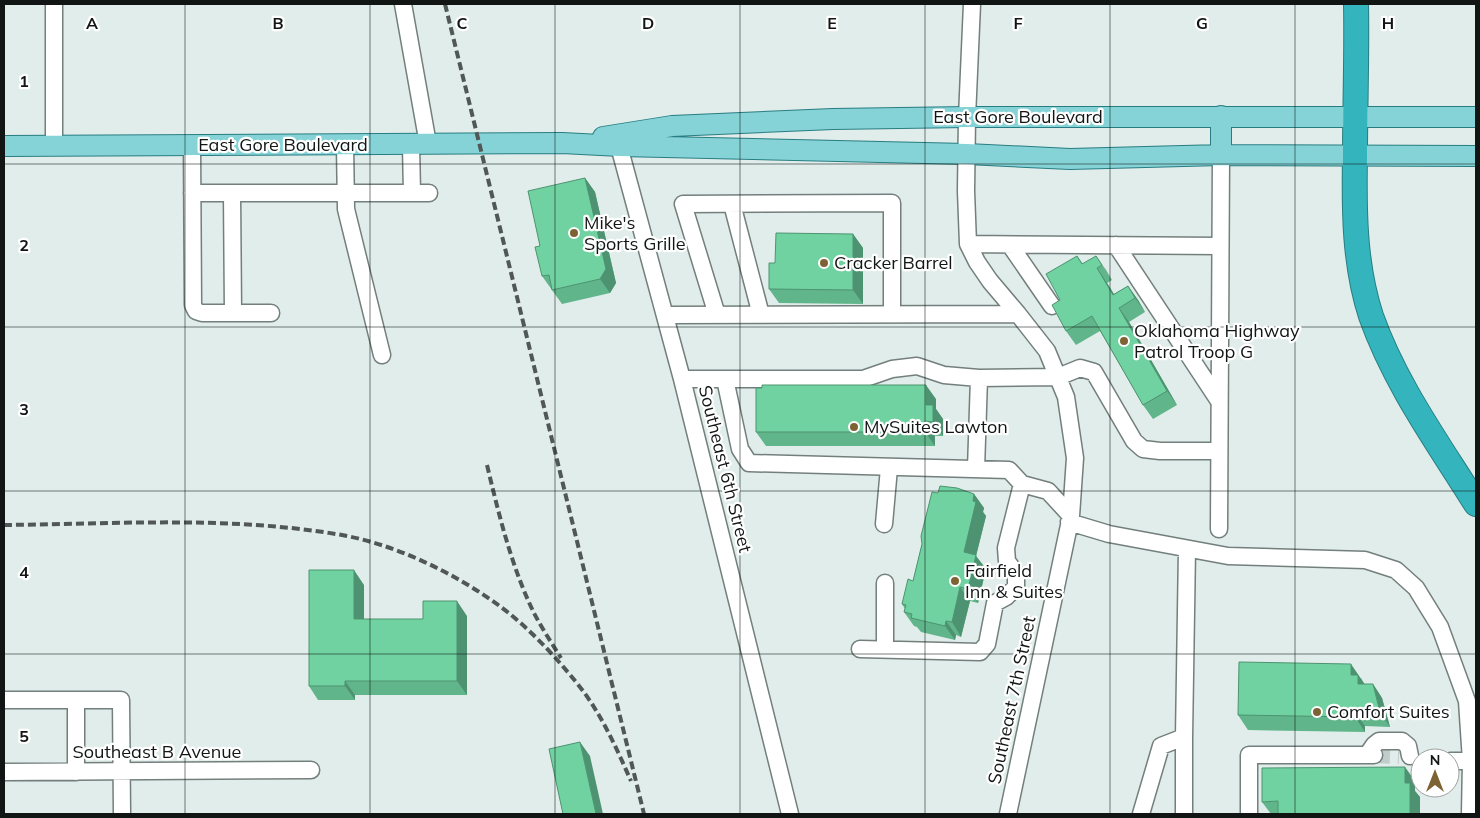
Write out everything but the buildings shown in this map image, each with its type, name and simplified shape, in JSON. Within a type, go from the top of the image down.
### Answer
[{"type":"highway","points":[[1356,4],[1355,228],[1363,285],[1371,315],[1398,377],[1476,504]]},
{"type":"main road","name":"East Gore Boulevard","points":[[618,140],[682,126],[833,119],[967,116],[1476,117]]},
{"type":"main road","points":[[1221,116],[1221,155]]},
{"type":"main road","name":"East Gore Boulevard","points":[[4,146],[562,143],[618,140],[1070,159],[1221,155],[1476,156]]},
{"type":"street","points":[[54,4],[54,146]]},
{"type":"street","points":[[403,4],[420,144],[412,193]]},
{"type":"street","name":"Southeast 7th Street","points":[[972,4],[967,116],[966,219],[968,244],[976,262],[990,281],[1047,351],[1066,397],[1075,458],[1070,519],[1008,814]]},
{"type":"street","name":"Southeast 6th Street","points":[[618,140],[682,379],[790,814]]},
{"type":"street","points":[[192,145],[193,306],[196,312],[202,313],[271,313]]},
{"type":"street","points":[[346,145],[346,209],[382,355]]},
{"type":"street","points":[[1219,529],[1221,155]]},
{"type":"street","points":[[192,193],[429,193]]},
{"type":"street","points":[[232,193],[233,313]]},
{"type":"street","points":[[717,315],[683,204],[892,203],[892,314]]},
{"type":"street","points":[[732,204],[761,314]]},
{"type":"street","points":[[968,244],[1220,246]]},
{"type":"street","points":[[1010,245],[1052,306]]},
{"type":"street","points":[[1116,245],[1219,402]]},
{"type":"street","points":[[665,315],[1018,314]]},
{"type":"street","points":[[682,379],[863,379],[892,369],[917,366],[944,375],[979,378],[1058,377],[1080,368],[1094,372],[1134,441],[1143,449],[1219,452]]},
{"type":"street","points":[[976,469],[979,378]]},
{"type":"street","points":[[725,379],[740,449],[749,463],[1009,470],[1022,484],[1048,491],[1070,519],[1109,534],[1228,556],[1365,560],[1396,570],[1416,588],[1440,627],[1467,701],[1471,761],[1470,814]]},
{"type":"street","points":[[884,524],[889,468]]},
{"type":"street","points":[[860,649],[980,652],[987,644],[996,603],[1006,597],[1016,587],[1016,574],[1007,561],[1006,548],[1022,484]]},
{"type":"street","points":[[1184,814],[1187,549]]},
{"type":"street","points":[[884,649],[885,583]]},
{"type":"street","points":[[4,700],[121,700],[122,814]]},
{"type":"street","points":[[76,700],[76,772]]},
{"type":"street","points":[[1141,814],[1161,746],[1184,737]]},
{"type":"street","points":[[1250,814],[1249,755],[1371,756],[1374,745],[1379,741],[1402,741],[1408,746],[1410,758]]},
{"type":"street","points":[[1460,761],[1471,761]]},
{"type":"street","name":"Southeast B Avenue","points":[[4,772],[310,770]]},
{"type":"tunnel","points":[[1374,755],[1399,756]]},
{"type":"railway","points":[[445,4],[644,814]]},
{"type":"railway","points":[[487,465],[501,521],[518,576],[536,617],[561,658]]},
{"type":"railway","points":[[4,525],[170,522],[254,525],[295,528],[358,538],[401,552],[444,571],[483,594],[511,615],[541,642],[576,682],[593,705],[631,781]]},
{"type":"place","name":"Mike's Sports Grille","points":[[574,233]]},
{"type":"place","name":"Cracker Barrel","points":[[824,263]]},
{"type":"place","name":"Oklahoma Highway Patrol Troop G","points":[[1124,341]]},
{"type":"place","name":"MySuites Lawton","points":[[854,427]]},
{"type":"place","name":"Fairfield Inn & Suites","points":[[955,581]]},
{"type":"place","name":"Comfort Suites","points":[[1317,712]]}]
